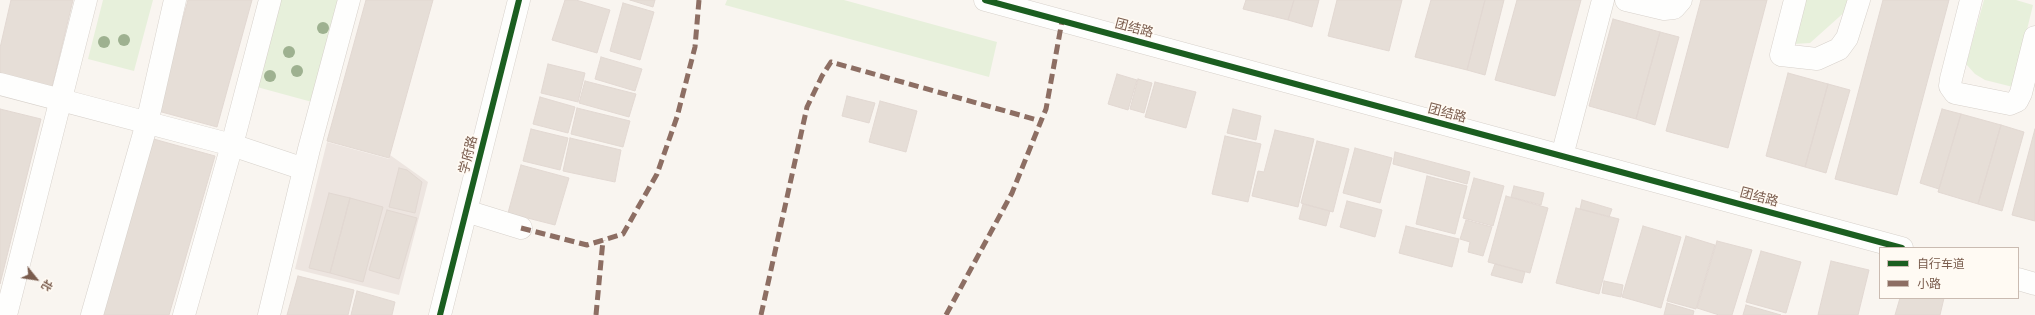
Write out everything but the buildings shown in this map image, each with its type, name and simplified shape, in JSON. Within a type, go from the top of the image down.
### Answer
[{"type":"street","points":[[6,315],[86,0]]},
{"type":"street","points":[[92,315],[147,123],[175,0]]},
{"type":"street","points":[[184,315],[232,145],[270,0]]},
{"type":"street","points":[[269,315],[304,169],[349,0]]},
{"type":"street","name":"学府路","points":[[440,315],[519,0]]},
{"type":"street","name":"团结路","points":[[985,0],[1898,247]]},
{"type":"street","points":[[1562,156],[1603,0]]},
{"type":"street","points":[[1626,0],[1664,9],[1674,8],[1681,0]]},
{"type":"street","points":[[1795,0],[1781,55],[1817,59],[1839,49],[1847,38],[1859,0]]},
{"type":"street","points":[[1971,0],[1951,78],[1950,86],[1955,93],[2010,104],[2017,101],[2021,93],[2035,37]]},
{"type":"street","points":[[0,84],[232,145],[304,169]]},
{"type":"street","points":[[466,211],[521,228]]},
{"type":"street","points":[[2019,279],[2035,284]]},
{"type":"shaded area","points":[[327,142],[389,159],[390,155],[428,182],[399,295],[295,269]]},
{"type":"green space","points":[[103,0],[153,0],[134,71],[88,59]]},
{"type":"green space","points":[[281,0],[340,0],[312,102],[257,87]]},
{"type":"green space","points":[[727,0],[844,0],[997,42],[989,77],[725,5]]},
{"type":"green space","points":[[1805,0],[1850,0],[1848,9],[1810,43],[1794,44]]},
{"type":"green space","points":[[1984,0],[2016,0],[2033,5],[2013,87],[1985,80],[1975,74],[1966,64]]},
{"type":"marked path","points":[[521,228],[587,245],[623,234],[657,174],[677,117],[695,47],[699,0]]},
{"type":"marked path","points":[[946,315],[1012,193],[1046,109],[1062,21]]},
{"type":"marked path","points":[[761,315],[807,107],[822,76],[831,62],[1041,121]]},
{"type":"marked path","points":[[596,315],[603,240]]},
{"type":"cycle path","points":[[440,315],[519,0]]},
{"type":"cycle path","points":[[985,0],[1898,247]]}]
